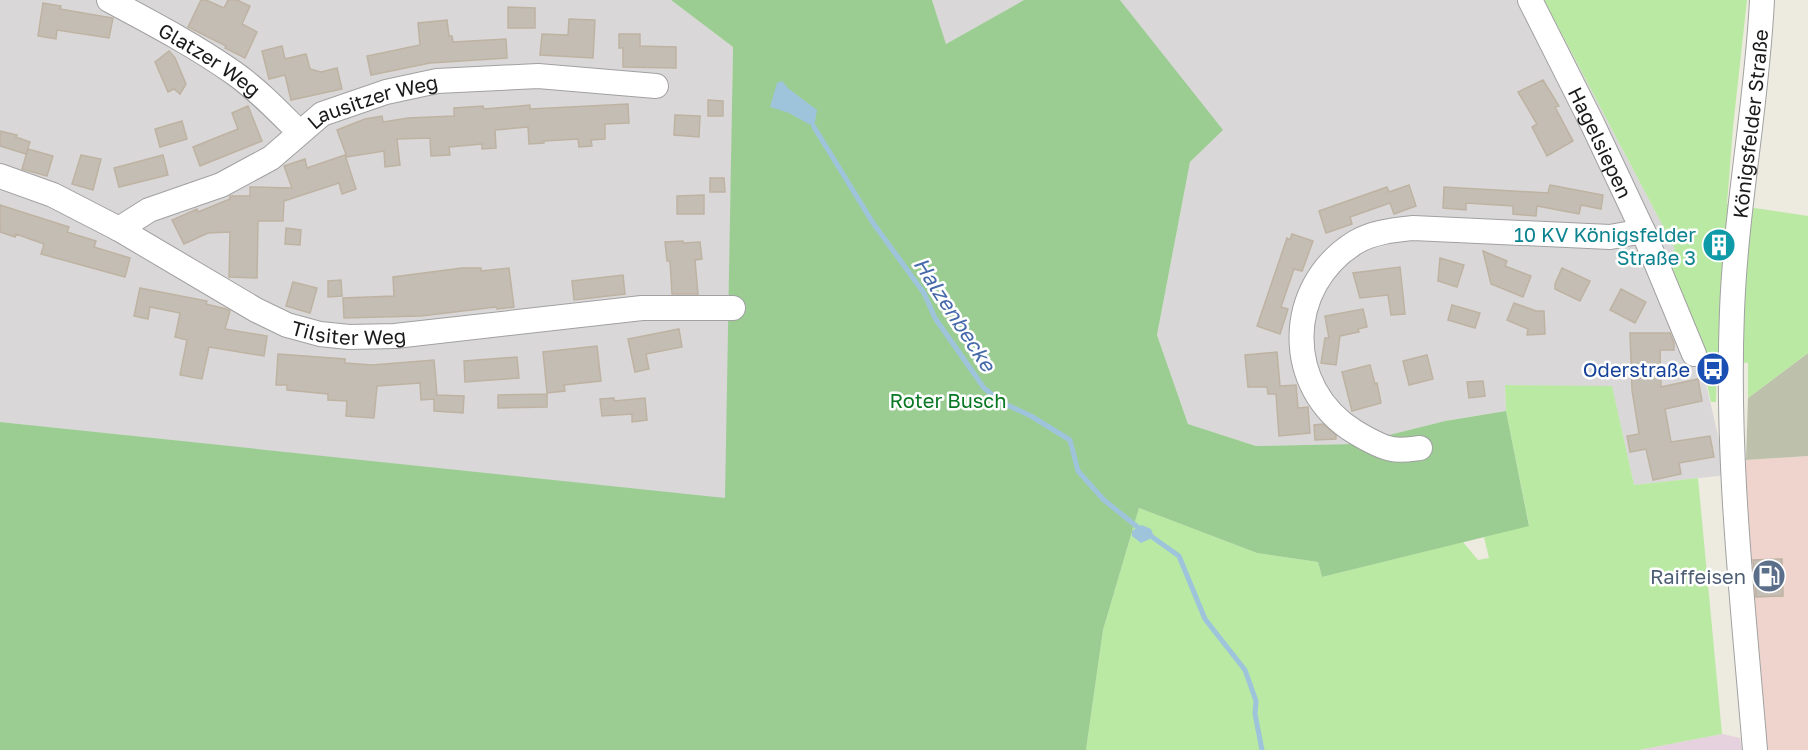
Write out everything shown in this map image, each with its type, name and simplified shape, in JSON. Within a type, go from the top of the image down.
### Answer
[{"type":"street","name":"Glatzer Weg","points":[[109,0],[176,36],[235,74],[299,132]]},
{"type":"street","name":"Hagelsiepen","points":[[1530,0],[1643,231],[1694,354]]},
{"type":"street","name":"Königsfelder Straße","points":[[1755,750],[1732,480],[1730,374],[1735,257],[1762,0]]},
{"type":"street","name":"Lausitzer Weg","points":[[119,229],[149,210],[221,185],[271,158],[322,114],[386,92],[437,81],[538,76],[656,86]]},
{"type":"street","name":"Tilsiter Weg","points":[[0,176],[53,195],[119,229],[256,310],[287,325],[320,334],[349,337],[395,336],[642,308],[733,308]]},
{"type":"street","points":[[1420,448],[1392,449],[1364,437],[1339,422],[1320,399],[1305,370],[1300,345],[1303,318],[1311,291],[1323,271],[1338,256],[1357,241],[1384,232],[1413,228],[1610,237],[1643,231]]},
{"type":"shaded area","points":[[0,0],[671,0],[733,47],[726,499],[0,422]]},
{"type":"shaded area","points":[[932,0],[1024,0],[946,44]]},
{"type":"shaded area","points":[[1120,0],[1544,0],[1675,249],[1727,475],[1634,485],[1612,387],[1505,385],[1506,411],[1445,421],[1353,444],[1256,446],[1188,424],[1157,335],[1190,162],[1222,130]]},
{"type":"shaded area","points":[[1808,353],[1808,456],[1746,460],[1748,398]]},
{"type":"shaded area","points":[[1808,456],[1808,750],[1767,750],[1745,549],[1746,460]]},
{"type":"shaded area","points":[[1722,734],[1740,738],[1742,750],[1639,750]]},
{"type":"green space","name":"Roter Busch","points":[[671,0],[932,0],[946,44],[1024,0],[1120,0],[1223,130],[1190,162],[1157,335],[1188,424],[1256,446],[1353,444],[1445,421],[1506,411],[1529,526],[1322,577],[1318,562],[1257,553],[1139,508],[1103,630],[1086,750],[0,750],[0,422],[725,498],[733,47]]},
{"type":"green space","points":[[1544,0],[1747,0],[1727,204],[1808,216],[1808,353],[1748,398],[1748,363],[1717,360],[1716,402],[1711,402],[1701,358],[1664,263],[1675,249]]},
{"type":"green space","points":[[1505,385],[1612,386],[1634,485],[1698,478],[1722,734],[1639,750],[1086,750],[1103,630],[1139,508],[1257,553],[1318,562],[1322,577],[1463,542],[1478,560],[1489,558],[1484,537],[1529,525],[1506,411]]},
{"type":"water","points":[[782,81],[817,110],[814,127],[789,113],[770,107],[777,83]]},
{"type":"water","points":[[1142,525],[1151,529],[1154,537],[1141,543],[1132,536],[1132,531]]},
{"type":"building","points":[[201,0],[224,8],[228,0],[237,0],[250,6],[242,24],[257,32],[245,58],[188,27]]},
{"type":"building","points":[[43,3],[61,6],[60,9],[113,18],[109,38],[57,30],[56,39],[38,36]]},
{"type":"building","points":[[508,7],[535,8],[535,28],[508,28]]},
{"type":"building","points":[[569,19],[595,20],[593,58],[540,55],[542,34],[568,35]]},
{"type":"building","points":[[447,20],[449,36],[452,36],[453,42],[506,39],[507,58],[430,63],[371,75],[367,56],[420,45],[418,23]]},
{"type":"building","points":[[619,34],[640,34],[640,46],[676,47],[676,68],[623,67],[623,48],[619,48]]},
{"type":"building","points":[[282,46],[285,59],[306,54],[310,69],[321,72],[337,68],[342,89],[291,100],[285,75],[269,79],[262,51]]},
{"type":"building","points":[[169,51],[175,58],[186,84],[180,94],[174,89],[168,92],[155,62]]},
{"type":"building","points":[[1543,80],[1559,106],[1555,107],[1573,141],[1547,156],[1532,127],[1537,124],[1518,92]]},
{"type":"building","points":[[708,100],[723,101],[723,116],[708,116]]},
{"type":"building","points":[[628,104],[629,123],[605,124],[605,139],[591,140],[592,146],[579,147],[578,139],[529,144],[528,127],[495,130],[496,148],[482,149],[482,144],[449,147],[450,155],[431,156],[430,138],[397,139],[400,165],[385,167],[384,151],[347,157],[337,130],[365,119],[382,116],[383,122],[408,118],[454,116],[454,108],[483,106],[484,109],[530,105],[530,109]]},
{"type":"building","points":[[248,106],[262,141],[200,166],[193,147],[238,129],[232,113]]},
{"type":"building","points":[[675,115],[700,116],[699,137],[674,135]]},
{"type":"building","points":[[182,121],[187,139],[160,147],[155,129]]},
{"type":"building","points":[[0,131],[17,135],[16,137],[30,142],[26,154],[0,146]]},
{"type":"building","points":[[28,149],[53,156],[47,176],[22,169]]},
{"type":"building","points":[[81,155],[101,159],[93,190],[72,184]]},
{"type":"building","points":[[163,155],[168,175],[119,187],[114,168]]},
{"type":"building","points":[[345,155],[356,189],[342,194],[339,183],[284,201],[283,221],[258,221],[257,278],[229,277],[230,232],[208,233],[184,244],[172,220],[197,209],[198,212],[230,199],[230,196],[250,196],[250,187],[292,188],[284,166],[305,159],[307,168]]},
{"type":"building","points":[[710,178],[724,178],[725,192],[710,192]]},
{"type":"building","points":[[1409,185],[1416,206],[1394,214],[1390,203],[1350,217],[1352,224],[1326,233],[1319,211],[1387,187],[1389,192]]},
{"type":"building","points":[[1550,185],[1603,195],[1601,209],[1581,205],[1579,214],[1537,206],[1536,216],[1513,214],[1513,206],[1466,203],[1466,210],[1443,208],[1444,187],[1548,193]]},
{"type":"building","points":[[704,195],[704,214],[677,214],[677,196]]},
{"type":"building","points":[[0,205],[69,227],[67,232],[96,241],[94,247],[130,258],[125,277],[41,254],[44,244],[16,234],[15,237],[0,232]]},
{"type":"building","points":[[286,228],[301,230],[300,245],[285,244]]},
{"type":"building","points":[[1292,234],[1313,241],[1302,271],[1294,269],[1281,307],[1288,309],[1280,334],[1257,326],[1287,238],[1290,240]]},
{"type":"building","points":[[683,241],[683,243],[700,242],[702,259],[695,260],[698,294],[672,294],[670,261],[667,261],[665,242]]},
{"type":"building","points":[[1483,251],[1507,261],[1505,266],[1531,276],[1523,297],[1491,284]]},
{"type":"building","points":[[1440,258],[1464,265],[1457,287],[1438,281]]},
{"type":"building","points":[[1400,267],[1405,314],[1391,315],[1388,295],[1360,298],[1353,273]]},
{"type":"building","points":[[462,268],[481,268],[481,271],[509,268],[514,307],[421,316],[344,318],[343,298],[394,296],[393,277]]},
{"type":"building","points":[[1562,268],[1590,281],[1580,301],[1555,289]]},
{"type":"building","points":[[623,275],[625,294],[574,300],[572,281]]},
{"type":"building","points":[[341,280],[342,296],[328,297],[328,281]]},
{"type":"building","points":[[293,282],[317,288],[310,313],[286,306]]},
{"type":"building","points":[[140,288],[207,301],[206,304],[230,311],[225,329],[267,336],[264,356],[209,347],[202,379],[180,375],[187,340],[175,337],[180,313],[150,307],[148,319],[134,316]]},
{"type":"building","points":[[1621,289],[1646,302],[1635,323],[1610,310]]},
{"type":"building","points":[[1514,303],[1536,311],[1544,311],[1545,334],[1527,335],[1528,329],[1507,320]]},
{"type":"building","points":[[1452,305],[1480,313],[1475,328],[1448,320]]},
{"type":"building","points":[[1363,309],[1367,327],[1358,329],[1359,332],[1340,336],[1336,365],[1321,363],[1325,338],[1329,338],[1325,316]]},
{"type":"building","points":[[679,329],[682,347],[646,354],[649,369],[635,372],[628,339]]},
{"type":"building","points":[[1630,333],[1670,333],[1674,350],[1660,350],[1661,387],[1698,379],[1702,401],[1665,409],[1671,442],[1710,436],[1714,457],[1679,463],[1681,474],[1653,480],[1646,449],[1630,452],[1627,436],[1639,434],[1632,390]]},
{"type":"building","points":[[597,346],[601,381],[564,385],[565,391],[547,393],[543,352]]},
{"type":"building","points":[[1277,352],[1280,386],[1296,385],[1298,408],[1308,407],[1310,433],[1279,436],[1276,394],[1268,394],[1267,387],[1248,387],[1245,355]]},
{"type":"building","points":[[278,354],[345,359],[345,363],[372,365],[434,360],[437,395],[464,396],[463,413],[434,411],[434,399],[421,400],[420,383],[377,386],[374,418],[346,416],[347,401],[328,400],[328,394],[287,390],[287,385],[276,385]]},
{"type":"building","points":[[1427,355],[1433,379],[1409,385],[1403,361]]},
{"type":"building","points":[[517,357],[519,378],[465,382],[464,361]]},
{"type":"building","points":[[1370,365],[1381,403],[1352,411],[1342,372]]},
{"type":"building","points":[[1483,381],[1485,396],[1469,398],[1467,382]]},
{"type":"building","points":[[547,394],[547,407],[498,408],[498,395]]},
{"type":"building","points":[[614,398],[614,401],[645,398],[647,420],[632,422],[632,414],[602,416],[600,399]]},
{"type":"building","points":[[1323,424],[1336,435],[1336,439],[1315,440],[1314,425]]},
{"type":"building","points":[[1782,559],[1783,596],[1756,597],[1753,560]]},
{"type":"waterway","name":"Halzenbecke","points":[[814,127],[873,223],[924,293],[935,318],[984,388],[1001,402],[1031,416],[1070,440],[1078,471],[1104,500],[1140,529]]},
{"type":"waterway","name":"Halzenbecke","points":[[1148,534],[1179,556],[1205,619],[1245,670],[1256,701],[1255,714],[1262,750]]},
{"type":"place","name":"10 KV Königsfelder Straße 3","points":[[1719,245]]},
{"type":"place","name":"Oderstraße","points":[[1713,369]]},
{"type":"place","name":"Raiffeisen","points":[[1769,576]]}]
